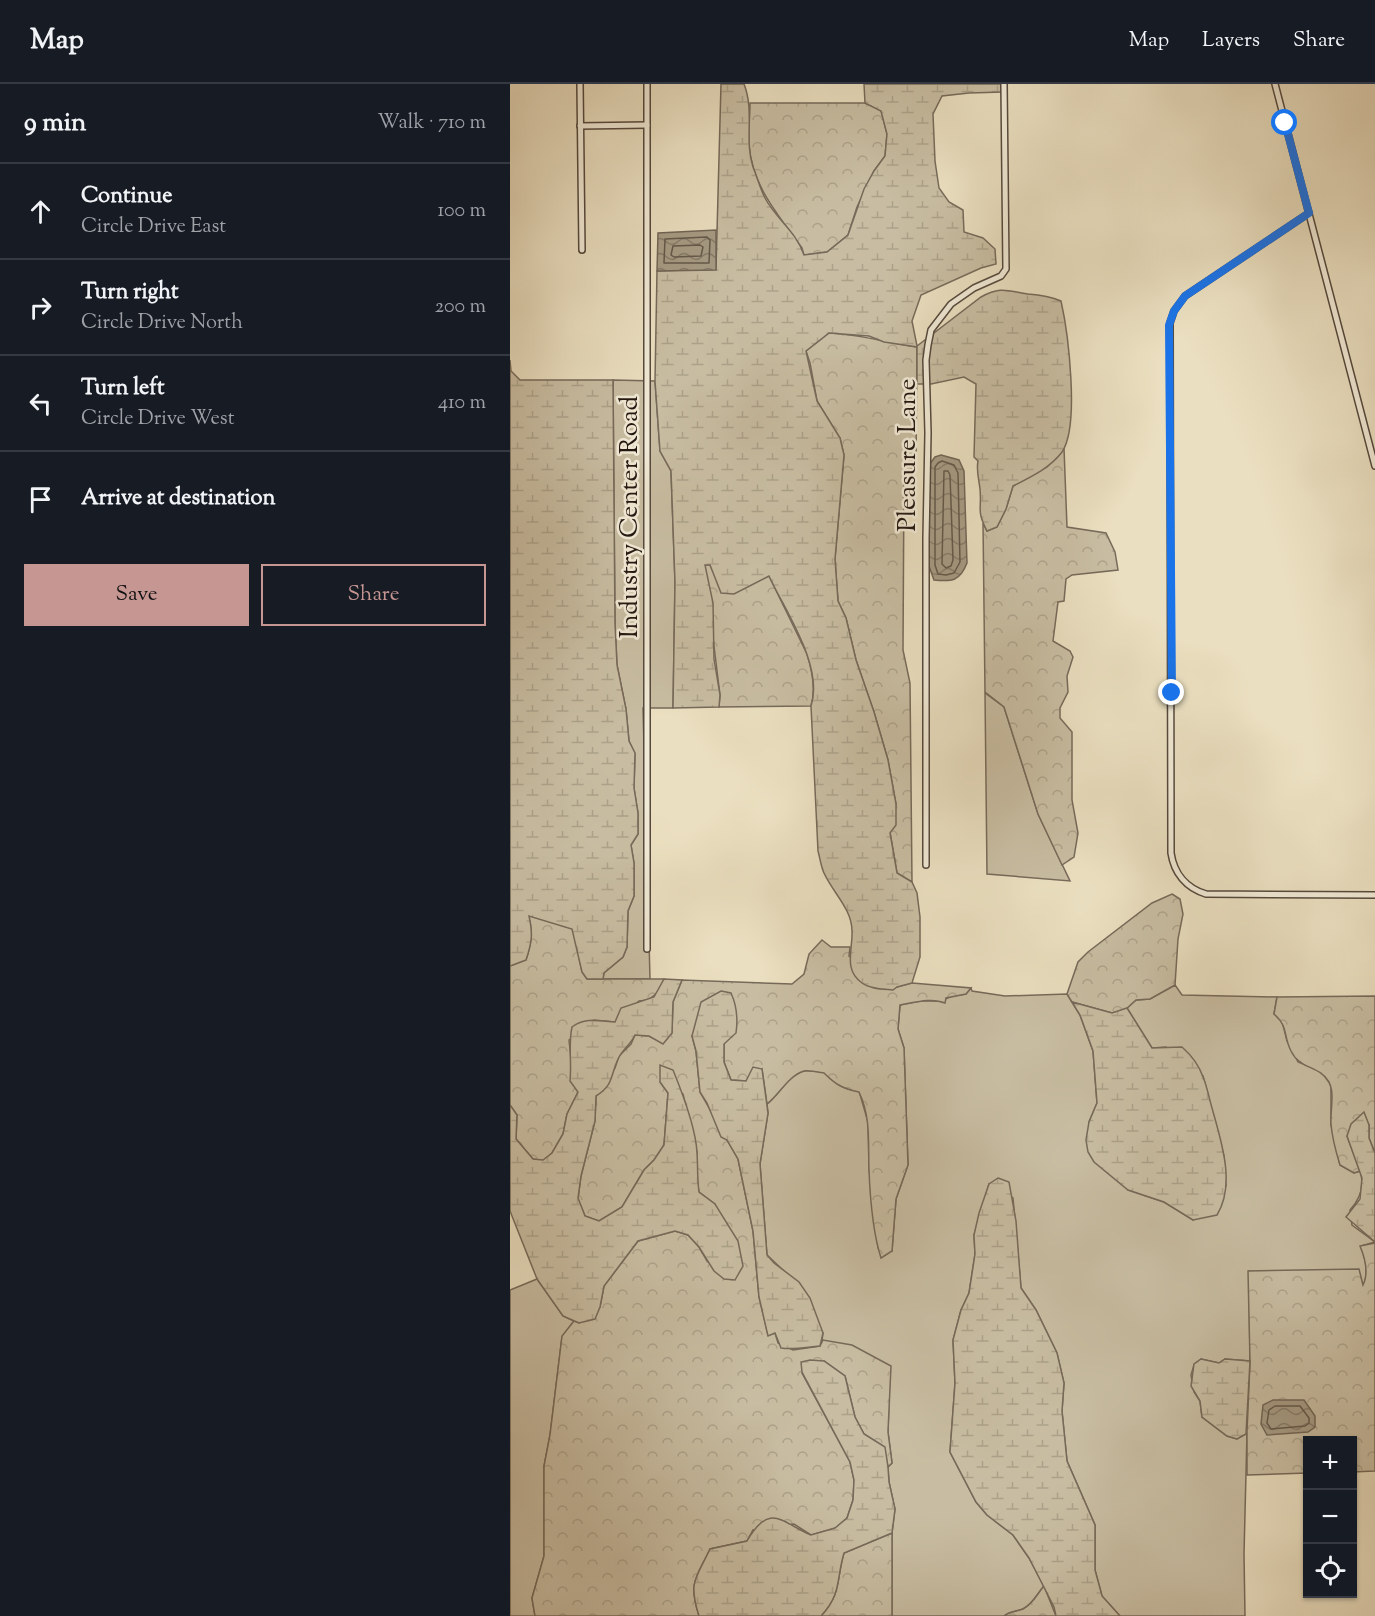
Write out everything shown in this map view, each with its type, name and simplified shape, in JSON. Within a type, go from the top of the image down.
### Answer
[{"type":"street","points":[[580,84],[582,250]]},
{"type":"street","name":"Industry Center Road","points":[[646,949],[647,84]]},
{"type":"street","name":"Pleasure Lane","points":[[926,865],[928,433],[926,360],[932,330],[951,304],[974,288],[1000,276],[1006,269],[1004,84]]},
{"type":"street","points":[[1275,84],[1375,466]]},
{"type":"street","points":[[580,126],[647,125]]},
{"type":"street","points":[[1309,213],[1185,296],[1174,311],[1170,323],[1168,347],[1172,853],[1177,871],[1185,883],[1200,893],[1212,895],[1375,895]]},
{"type":"green space","points":[[721,84],[744,84],[749,105],[749,146],[753,167],[765,198],[796,239],[804,255],[827,252],[848,235],[864,189],[885,156],[887,134],[881,111],[865,103],[864,84],[1003,84],[1003,92],[942,96],[933,114],[935,161],[939,188],[949,202],[963,210],[964,232],[983,238],[995,249],[996,264],[981,268],[921,295],[912,321],[917,346],[981,297],[994,291],[1009,291],[1057,299],[1061,301],[1064,315],[1071,378],[1070,422],[1067,439],[1062,452],[1052,463],[1013,486],[1006,509],[997,527],[987,531],[980,514],[978,461],[974,457],[976,384],[964,377],[931,384],[917,384],[917,347],[884,342],[869,336],[829,333],[806,351],[817,401],[840,438],[844,455],[835,559],[838,601],[846,618],[856,660],[888,760],[896,804],[896,825],[890,833],[897,873],[912,882],[917,893],[920,917],[920,957],[912,983],[893,990],[865,985],[856,978],[851,966],[852,938],[849,915],[824,873],[818,851],[811,706],[814,690],[812,674],[801,639],[769,576],[734,594],[721,593],[710,565],[705,565],[713,603],[714,659],[720,695],[719,707],[673,708],[675,582],[671,471],[660,451],[655,381],[657,271],[716,269]]},
{"type":"green space","points":[[750,103],[865,103],[881,110],[887,134],[885,156],[874,171],[857,207],[848,235],[827,252],[804,255],[802,248],[761,188],[751,161],[749,146]]},
{"type":"green space","points":[[829,333],[917,347],[916,464],[904,477],[903,650],[910,683],[912,882],[897,873],[890,832],[896,804],[888,760],[856,660],[846,618],[838,601],[835,559],[844,455],[840,438],[817,401],[806,351]]},
{"type":"green space","points":[[510,360],[511,371],[520,380],[613,380],[617,665],[626,709],[629,741],[635,753],[634,788],[638,813],[638,834],[631,845],[634,863],[634,896],[628,911],[627,947],[623,957],[604,973],[603,979],[587,979],[582,972],[572,929],[529,916],[531,938],[526,960],[510,966]]},
{"type":"green space","points":[[613,380],[655,381],[660,451],[671,471],[675,582],[673,708],[643,708],[650,979],[603,979],[604,973],[623,957],[627,947],[628,911],[634,896],[634,863],[631,845],[638,834],[638,813],[634,788],[635,754],[629,741],[626,709],[617,665]]},
{"type":"green space","points":[[1064,448],[1067,527],[1106,533],[1115,552],[1118,570],[1072,575],[1066,579],[1064,601],[1058,602],[1053,641],[1070,651],[1073,657],[1067,676],[1068,692],[1060,708],[1060,718],[1072,732],[1072,800],[1078,833],[1074,857],[1062,865],[1038,814],[1004,707],[985,692],[983,523],[987,531],[997,527],[1006,509],[1013,486],[1047,467]]},
{"type":"green space","points":[[704,565],[710,565],[715,576],[761,579],[769,576],[807,654],[813,680],[811,706],[719,707],[720,695]]},
{"type":"green space","points":[[985,693],[1004,707],[1038,814],[1070,881],[987,874]]},
{"type":"green space","points":[[1172,894],[1180,899],[1183,914],[1178,939],[1175,985],[1150,999],[1136,1000],[1125,1010],[1112,1013],[1072,1002],[1067,994],[1078,962],[1152,903]]},
{"type":"green space","points":[[528,915],[573,929],[582,972],[587,979],[664,979],[655,995],[639,1001],[615,1022],[594,1020],[569,1040],[571,1081],[578,1092],[567,1114],[563,1134],[552,1153],[543,1161],[533,1159],[516,1139],[517,1115],[510,1105],[510,966],[526,960],[531,938]]},
{"type":"green space","points":[[822,940],[831,947],[850,947],[849,956],[897,987],[912,983],[971,988],[966,994],[946,998],[945,1003],[928,1000],[900,1005],[898,1029],[904,1048],[908,1165],[896,1199],[892,1251],[881,1258],[871,1203],[867,1120],[859,1092],[840,1086],[824,1073],[804,1071],[788,1081],[767,1104],[762,1069],[747,1081],[731,1080],[724,1062],[724,1043],[692,1036],[696,1051],[700,1092],[738,1159],[753,1231],[759,1297],[768,1335],[775,1333],[778,1343],[793,1350],[820,1346],[823,1340],[852,1345],[891,1366],[888,1432],[892,1463],[888,1467],[884,1447],[864,1434],[855,1417],[845,1376],[824,1361],[802,1373],[850,1462],[854,1480],[853,1500],[847,1518],[836,1528],[811,1535],[794,1524],[753,1530],[747,1541],[710,1549],[697,1574],[694,1587],[699,1616],[535,1616],[532,1598],[544,1556],[544,1466],[562,1336],[574,1321],[579,1323],[600,1307],[604,1286],[638,1241],[675,1231],[688,1235],[699,1247],[707,1261],[715,1204],[699,1192],[696,1176],[697,1152],[683,1094],[660,1082],[668,1093],[664,1145],[644,1170],[622,1207],[599,1221],[585,1216],[578,1199],[581,1176],[595,1121],[596,1096],[615,1068],[619,1056],[631,1044],[635,1035],[649,1036],[663,1043],[672,1033],[673,1002],[682,980],[792,984],[804,974],[809,954]]},
{"type":"green space","points":[[664,979],[682,980],[673,1002],[672,1033],[663,1044],[649,1036],[635,1035],[615,1065],[609,1084],[596,1096],[595,1121],[581,1176],[578,1198],[585,1216],[599,1221],[622,1207],[644,1170],[664,1145],[668,1093],[660,1082],[660,1065],[673,1070],[694,1133],[699,1192],[715,1204],[738,1241],[743,1266],[735,1280],[724,1279],[714,1271],[699,1247],[688,1235],[675,1231],[638,1241],[604,1286],[595,1319],[579,1323],[563,1316],[537,1279],[510,1211],[510,1105],[517,1115],[516,1139],[533,1159],[543,1160],[552,1153],[563,1134],[567,1114],[578,1092],[570,1081],[572,1027],[588,1021],[615,1022],[621,1008],[654,997]]},
{"type":"green space","points":[[1175,985],[1182,995],[1277,997],[1274,1014],[1282,1021],[1287,1041],[1298,1062],[1321,1071],[1331,1085],[1331,1125],[1340,1165],[1354,1173],[1360,1171],[1362,1182],[1361,1192],[1350,1210],[1352,1225],[1375,1242],[1361,1246],[1366,1266],[1363,1286],[1249,1271],[1250,1361],[1225,1359],[1219,1363],[1201,1359],[1194,1365],[1191,1375],[1194,1392],[1200,1401],[1202,1417],[1227,1436],[1237,1439],[1247,1433],[1245,1616],[1120,1616],[1102,1596],[1095,1570],[1095,1525],[1067,1461],[1062,1411],[1064,1383],[1057,1353],[1036,1310],[1021,1288],[1013,1198],[989,1184],[974,1235],[975,1254],[969,1293],[961,1310],[953,1340],[955,1383],[950,1452],[976,1502],[987,1515],[1013,1535],[1044,1586],[1026,1607],[1004,1616],[892,1616],[892,1533],[895,1509],[888,1467],[892,1463],[888,1432],[890,1367],[867,1355],[822,1341],[823,1333],[784,1271],[767,1255],[760,1164],[768,1113],[767,1104],[788,1081],[804,1071],[824,1072],[840,1085],[859,1091],[868,1122],[869,1168],[878,1248],[892,1251],[896,1199],[908,1165],[904,1048],[898,1029],[900,1005],[920,1001],[941,1001],[952,996],[966,994],[971,988],[972,991],[1005,996],[1067,994],[1080,1015],[1093,1051],[1097,1103],[1089,1122],[1128,1190],[1164,1202],[1193,1220],[1226,1186],[1224,1156],[1203,1076],[1166,1047],[1152,1048],[1127,1008],[1136,1000],[1150,999]]},
{"type":"green space","points":[[721,991],[731,993],[737,1013],[736,1033],[724,1044],[724,1062],[731,1080],[746,1081],[753,1067],[762,1069],[768,1113],[760,1164],[767,1255],[799,1282],[810,1298],[823,1333],[820,1346],[781,1348],[775,1333],[768,1336],[759,1297],[753,1231],[738,1159],[727,1140],[721,1137],[700,1092],[696,1051],[692,1036],[701,1002]]},
{"type":"green space","points":[[1375,996],[1375,1153],[1369,1138],[1369,1125],[1347,1136],[1360,1171],[1354,1173],[1340,1165],[1337,1155],[1333,1140],[1332,1097],[1329,1082],[1320,1073],[1304,1065],[1295,1057],[1289,1046],[1284,1027],[1274,1014],[1277,997]]},
{"type":"green space","points":[[1072,1002],[1112,1013],[1127,1008],[1152,1048],[1182,1047],[1194,1060],[1206,1084],[1225,1162],[1226,1190],[1217,1215],[1193,1220],[1164,1202],[1128,1190],[1094,1162],[1088,1152],[1086,1140],[1089,1122],[1097,1103],[1093,1051],[1080,1015]]},
{"type":"green space","points":[[1364,1112],[1369,1125],[1369,1138],[1375,1153],[1375,1242],[1346,1217],[1360,1199],[1362,1178],[1347,1136],[1351,1124]]},
{"type":"green space","points":[[998,1178],[1009,1182],[1016,1221],[1021,1288],[1036,1310],[1057,1353],[1064,1383],[1062,1411],[1067,1461],[1095,1525],[1095,1570],[1102,1596],[1120,1616],[1056,1616],[1054,1607],[1029,1558],[1013,1535],[987,1515],[976,1502],[950,1452],[955,1383],[953,1340],[961,1310],[969,1293],[975,1254],[974,1235],[979,1213],[989,1184]]},
{"type":"green space","points":[[1375,1243],[1375,1471],[1357,1472],[1357,1436],[1303,1436],[1303,1473],[1247,1475],[1250,1362],[1248,1271],[1359,1269],[1363,1285],[1366,1266],[1360,1246]]},
{"type":"green space","points":[[537,1279],[563,1316],[574,1321],[562,1337],[544,1466],[544,1556],[532,1598],[535,1616],[510,1616],[510,1290]]},
{"type":"green space","points":[[1201,1359],[1219,1363],[1225,1359],[1250,1361],[1246,1434],[1237,1439],[1227,1436],[1202,1417],[1200,1401],[1191,1386],[1194,1364]]},
{"type":"green space","points":[[824,1361],[845,1376],[855,1417],[864,1434],[885,1447],[895,1509],[892,1533],[844,1553],[835,1593],[828,1608],[821,1616],[699,1616],[694,1587],[697,1574],[710,1549],[747,1541],[755,1529],[770,1518],[777,1518],[811,1535],[835,1528],[847,1518],[853,1500],[854,1480],[850,1462],[802,1372],[801,1362]]},
{"type":"green space","points":[[892,1533],[892,1616],[821,1616],[828,1608],[835,1593],[844,1553]]},
{"type":"green space","points":[[1044,1586],[1056,1616],[1004,1616],[1026,1607]]},
{"type":"water","points":[[716,230],[716,270],[657,271],[658,233]]},
{"type":"water","points":[[941,455],[959,460],[964,471],[967,563],[958,577],[946,581],[934,580],[929,566],[929,465],[935,457]]},
{"type":"water","points":[[1273,1400],[1304,1400],[1315,1416],[1315,1427],[1308,1432],[1267,1435],[1261,1424],[1263,1405]]},
{"type":"route","points":[[1172,693],[1169,325],[1174,311],[1185,296],[1309,213],[1285,123]]}]
